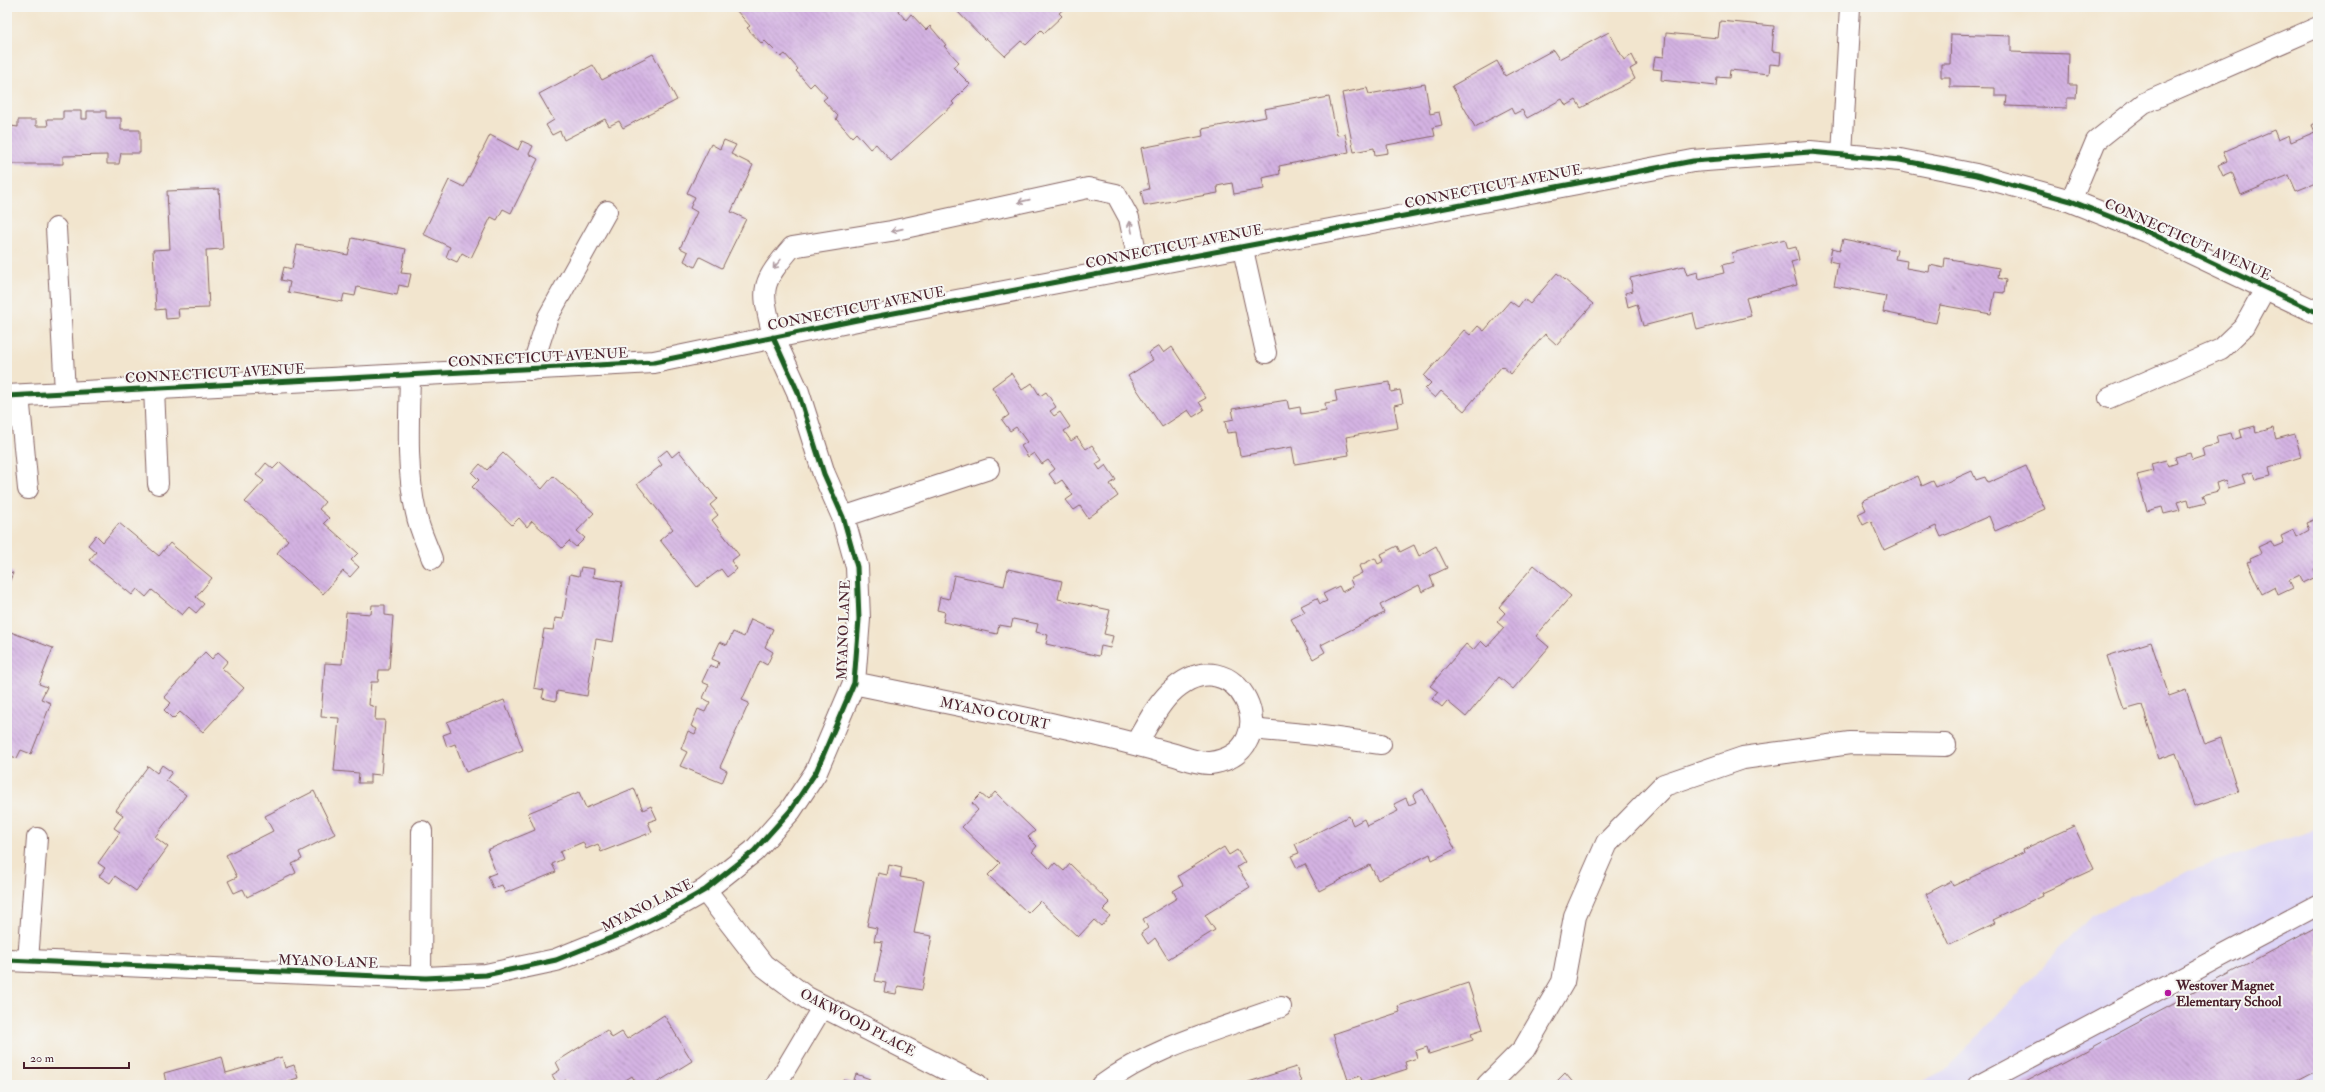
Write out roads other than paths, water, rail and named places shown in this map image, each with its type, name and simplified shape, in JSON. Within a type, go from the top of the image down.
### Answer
[{"type":"street","name":"CONNECTICUT AVENUE","points":[[13,395],[531,370],[654,362],[1139,265],[1693,160],[1810,152],[1900,160],[1976,175],[2072,201],[2146,231],[2266,287],[2318,314]]},
{"type":"street","name":"MYANO LANE","points":[[17,960],[421,978],[486,974],[556,960],[628,931],[704,890],[754,851],[790,811],[816,772],[854,683],[858,619],[857,567],[843,517],[824,474],[798,392],[773,337]]},
{"type":"street","name":"MYANO COURT","points":[[854,683],[1136,744],[1209,763],[1227,758],[1243,748],[1251,729],[1250,705],[1236,686],[1219,676],[1203,674],[1186,681],[1169,694],[1136,744]]},
{"type":"street","points":[[1488,1085],[1524,1050],[1563,982],[1575,916],[1607,843],[1664,785],[1744,758],[1850,743],[1945,745]]},
{"type":"street","name":"OAKWOOD PLACE","points":[[704,890],[763,965],[807,998],[977,1085]]},
{"type":"lane","points":[[1842,155],[1850,7]]},
{"type":"lane","points":[[2072,201],[2096,141],[2144,103],[2318,28]]},
{"type":"lane","points":[[773,337],[763,293],[770,272],[792,247],[891,231],[1088,188],[1116,194],[1129,218],[1139,265]]},
{"type":"lane","points":[[531,370],[548,317],[607,211]]},
{"type":"lane","points":[[56,228],[65,392]]},
{"type":"lane","points":[[1242,245],[1266,352]]},
{"type":"lane","points":[[2109,398],[2221,349],[2244,327],[2266,287]]},
{"type":"lane","points":[[410,376],[408,431],[412,485],[416,514],[432,559]]},
{"type":"lane","points":[[154,388],[158,484]]},
{"type":"lane","points":[[13,395],[28,489]]},
{"type":"lane","points":[[843,517],[989,469]]},
{"type":"lane","points":[[1251,729],[1315,735],[1382,744]]},
{"type":"lane","points":[[421,978],[422,831]]},
{"type":"lane","points":[[17,960],[38,838]]},
{"type":"lane","points":[[1979,1085],[2318,905]]},
{"type":"lane","points":[[776,1085],[823,1006]]},
{"type":"lane","points":[[1102,1085],[1120,1071],[1167,1048],[1282,1007]]},
{"type":"place","name":"Westover Magnet Elementary School","points":[[2168,993]]}]
